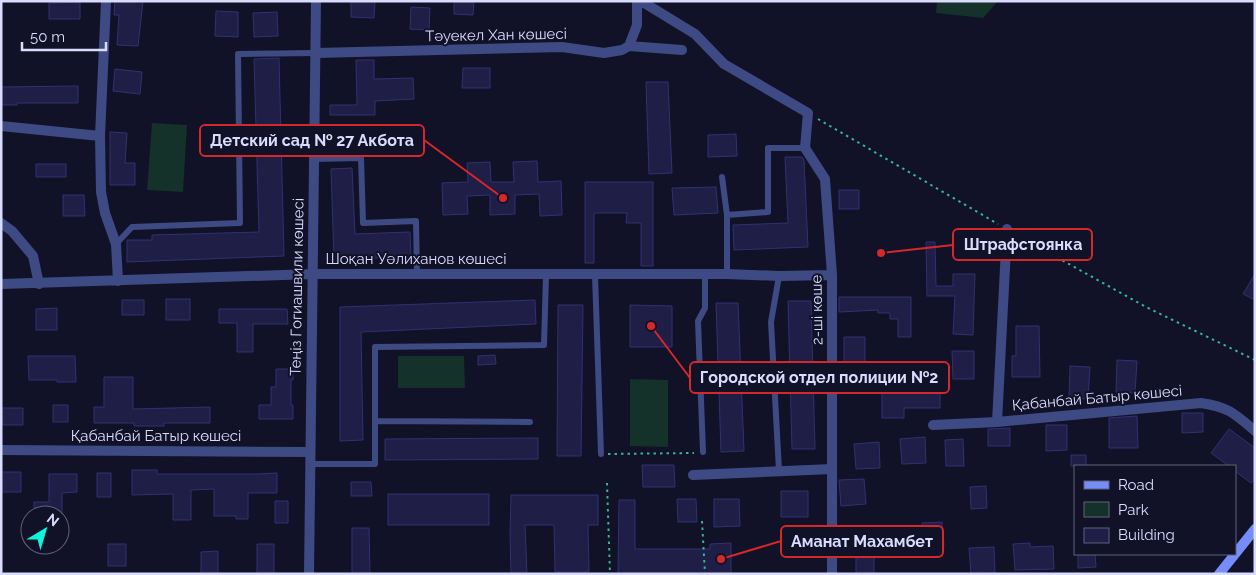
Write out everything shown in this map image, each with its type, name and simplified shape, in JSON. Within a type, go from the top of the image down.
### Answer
[{"type":"main road","points":[[1236,553],[1255,529]]},
{"type":"main road","points":[[1220,573],[1234,555]]},
{"type":"street","points":[[106,1],[100,136],[101,192],[105,214],[116,244],[118,282]]},
{"type":"street","name":"Теңіз Гогиашвили көшесі","points":[[309,574],[316,1]]},
{"type":"street","points":[[637,1],[637,26],[628,46],[682,50]]},
{"type":"street","points":[[641,1],[694,34],[724,64],[808,113],[805,148]]},
{"type":"street","name":"Тәуекел Хан көшесі","points":[[316,54],[562,48],[604,53],[622,50],[628,46]]},
{"type":"street","points":[[1,126],[100,136]]},
{"type":"street","name":"2-ші көше","points":[[805,148],[825,179],[832,275],[832,574]]},
{"type":"street","points":[[1,223],[12,231],[33,256],[39,284]]},
{"type":"street","points":[[997,422],[1007,229]]},
{"type":"street","name":"Шоқан Уәлиханов көшесі","points":[[1,284],[118,282],[313,274],[832,275]]},
{"type":"street","name":"Қабанбай Батыр көшесі","points":[[933,425],[997,422],[1201,403],[1220,406],[1236,415],[1255,431]]},
{"type":"street","name":"Қабанбай Батыр көшесі","points":[[1,450],[310,452]]},
{"type":"street","points":[[693,475],[832,469]]},
{"type":"lane","points":[[116,244],[132,228],[240,223],[238,54],[316,54]]},
{"type":"lane","points":[[727,215],[768,212],[768,148],[805,148]]},
{"type":"lane","points":[[314,159],[361,158],[363,223],[416,221],[417,274]]},
{"type":"lane","points":[[722,176],[727,215],[727,274]]},
{"type":"lane","points":[[310,464],[375,464],[375,347],[544,345],[546,274]]},
{"type":"lane","points":[[595,275],[601,454]]},
{"type":"lane","points":[[703,452],[698,321],[705,308],[705,275]]},
{"type":"lane","points":[[779,276],[771,322],[779,471]]},
{"type":"lane","points":[[375,421],[530,422]]},
{"type":"path","points":[[808,113],[1007,229],[1146,307],[1255,360]]},
{"type":"path","points":[[601,454],[703,452]]},
{"type":"path","points":[[607,483],[610,574]]},
{"type":"path","points":[[702,521],[705,574]]},
{"type":"green space","points":[[937,1],[998,1],[983,18],[936,13]]},
{"type":"green space","points":[[152,123],[187,125],[183,192],[147,190]]},
{"type":"green space","points":[[398,356],[464,356],[465,388],[398,388]]},
{"type":"green space","points":[[630,379],[668,380],[668,447],[630,446]]},
{"type":"building","points":[[115,1],[143,1],[138,46],[117,45],[119,15],[114,15]]},
{"type":"building","points":[[351,1],[375,1],[374,18],[351,17]]},
{"type":"building","points":[[454,1],[474,1],[473,15],[454,14]]},
{"type":"building","points":[[80,2],[80,19],[49,19],[49,3]]},
{"type":"building","points":[[411,7],[430,8],[429,30],[410,29]]},
{"type":"building","points":[[216,11],[238,12],[238,37],[215,36]]},
{"type":"building","points":[[277,12],[278,36],[254,37],[253,13]]},
{"type":"building","points":[[279,58],[284,256],[127,262],[127,240],[152,240],[152,235],[259,232],[254,59]]},
{"type":"building","points":[[356,60],[374,60],[374,79],[413,78],[414,99],[375,101],[375,115],[330,115],[330,105],[357,105]]},
{"type":"building","points":[[463,68],[490,68],[490,88],[462,88]]},
{"type":"building","points":[[115,69],[142,72],[140,94],[113,91]]},
{"type":"building","points":[[646,82],[668,82],[672,173],[649,174]]},
{"type":"building","points":[[78,86],[78,103],[17,103],[17,105],[1,105],[1,87]]},
{"type":"building","points":[[110,132],[127,133],[125,163],[135,163],[135,185],[110,185]]},
{"type":"building","points":[[736,134],[737,156],[708,157],[708,135]]},
{"type":"building","points":[[785,157],[802,157],[804,160],[808,247],[734,250],[733,225],[788,223]]},
{"type":"building","points":[[537,161],[538,182],[561,181],[562,215],[540,216],[539,194],[515,195],[515,214],[490,215],[490,195],[467,196],[468,214],[443,215],[442,183],[468,182],[467,163],[490,162],[491,182],[514,182],[513,162]]},
{"type":"building","points":[[36,164],[66,164],[66,177],[36,177]]},
{"type":"building","points":[[352,168],[355,234],[410,232],[411,257],[334,259],[331,169]]},
{"type":"building","points":[[585,182],[653,182],[653,266],[641,266],[641,223],[626,223],[627,213],[594,213],[594,263],[585,263]]},
{"type":"building","points":[[716,187],[718,213],[674,215],[672,188]]},
{"type":"building","points":[[839,190],[859,190],[859,209],[839,209]]},
{"type":"building","points":[[63,195],[84,195],[85,216],[63,216]]},
{"type":"building","points":[[926,242],[935,242],[936,286],[953,286],[953,274],[975,274],[973,335],[953,334],[955,296],[927,296]]},
{"type":"building","points":[[1255,274],[1255,300],[1243,294]]},
{"type":"building","points":[[839,297],[911,297],[911,337],[898,337],[898,319],[890,319],[890,313],[878,313],[878,310],[839,312]]},
{"type":"building","points":[[166,299],[190,299],[190,320],[166,320]]},
{"type":"building","points":[[122,300],[144,300],[144,315],[122,315]]},
{"type":"building","points":[[535,300],[536,324],[361,332],[363,440],[340,441],[340,307]]},
{"type":"building","points":[[788,301],[811,301],[815,449],[792,449]]},
{"type":"building","points":[[716,303],[738,303],[744,451],[721,452]]},
{"type":"building","points":[[558,305],[583,305],[581,456],[557,456]]},
{"type":"building","points":[[630,305],[672,306],[672,347],[630,347]]},
{"type":"building","points":[[57,308],[57,330],[36,330],[36,309]]},
{"type":"building","points":[[219,309],[287,309],[288,324],[253,324],[253,352],[237,352],[237,323],[219,323]]},
{"type":"building","points":[[1016,326],[1039,326],[1040,377],[1012,377],[1012,356],[1016,356]]},
{"type":"building","points":[[844,337],[865,337],[865,365],[844,365]]},
{"type":"building","points":[[952,351],[974,351],[974,379],[953,379]]},
{"type":"building","points":[[495,355],[496,364],[478,365],[478,356]]},
{"type":"building","points":[[28,356],[75,356],[76,382],[29,380]]},
{"type":"building","points":[[1117,360],[1137,361],[1135,393],[1116,392]]},
{"type":"building","points":[[1070,366],[1090,367],[1088,399],[1069,398]]},
{"type":"building","points":[[276,369],[293,369],[291,405],[293,405],[293,419],[259,419],[259,405],[271,405],[271,387],[276,387]]},
{"type":"building","points":[[104,377],[133,377],[133,409],[210,407],[210,423],[164,423],[164,426],[134,426],[134,423],[94,423],[94,407],[104,407]]},
{"type":"building","points":[[904,383],[904,389],[940,388],[940,408],[904,408],[904,418],[882,418],[882,384]]},
{"type":"building","points":[[53,405],[68,405],[68,422],[53,422]]},
{"type":"building","points":[[2,408],[23,408],[23,425],[2,425]]},
{"type":"building","points":[[1182,413],[1203,413],[1203,432],[1182,433]]},
{"type":"building","points":[[1137,416],[1138,448],[1109,448],[1109,418]]},
{"type":"building","points":[[1046,425],[1067,425],[1067,450],[1046,451]]},
{"type":"building","points":[[1010,428],[1010,446],[988,446],[988,429]]},
{"type":"building","points":[[1229,429],[1255,448],[1255,478],[1251,483],[1236,472],[1236,465],[1228,465],[1211,453]]},
{"type":"building","points":[[925,437],[926,463],[902,464],[900,439]]},
{"type":"building","points":[[538,438],[538,459],[385,460],[385,439]]},
{"type":"building","points":[[963,439],[964,466],[946,466],[945,440]]},
{"type":"building","points":[[879,442],[880,468],[856,469],[854,444]]},
{"type":"building","points":[[1071,455],[1086,455],[1086,465],[1071,466]]},
{"type":"building","points":[[642,465],[674,465],[675,487],[643,487]]},
{"type":"building","points":[[132,470],[157,470],[157,474],[277,473],[277,493],[248,493],[248,519],[236,519],[236,516],[214,516],[214,489],[191,490],[191,520],[173,520],[173,494],[132,495]]},
{"type":"building","points":[[1,472],[21,472],[21,492],[1,492]]},
{"type":"building","points":[[97,473],[111,473],[111,497],[97,497]]},
{"type":"building","points":[[49,474],[77,474],[77,492],[62,493],[62,505],[34,505],[34,502],[49,502]]},
{"type":"building","points":[[864,479],[866,504],[841,506],[839,480]]},
{"type":"building","points":[[351,482],[371,482],[372,496],[351,496]]},
{"type":"building","points":[[986,486],[987,508],[971,509],[970,487]]},
{"type":"building","points":[[781,491],[808,491],[808,517],[781,517]]},
{"type":"building","points":[[388,494],[489,494],[489,525],[388,525]]},
{"type":"building","points":[[511,495],[598,495],[598,525],[588,525],[589,572],[555,572],[554,525],[525,525],[527,574],[511,574]]},
{"type":"building","points":[[677,499],[696,499],[697,522],[678,522]]},
{"type":"building","points":[[714,499],[739,499],[740,526],[714,527]]},
{"type":"building","points":[[619,500],[635,500],[635,549],[710,549],[710,544],[731,543],[731,574],[618,574]]},
{"type":"building","points":[[275,501],[288,501],[288,523],[275,523]]},
{"type":"building","points":[[942,522],[944,545],[924,547],[922,523]]},
{"type":"building","points":[[352,528],[369,528],[370,574],[352,574]]},
{"type":"building","points":[[856,535],[874,535],[874,574],[856,574]]},
{"type":"building","points":[[1030,543],[1030,547],[1053,546],[1054,569],[1015,570],[1013,544]]},
{"type":"building","points":[[108,544],[126,544],[126,566],[108,566]]},
{"type":"building","points":[[257,544],[274,544],[274,574],[257,574]]},
{"type":"building","points":[[994,547],[995,573],[971,574],[969,548]]},
{"type":"building","points":[[218,551],[218,574],[201,574],[201,552]]},
{"type":"building","points":[[1078,555],[1095,555],[1096,567],[1078,568]]},
{"type":"place","name":"Детский сад № 27 Акбота","points":[[503,198]]},
{"type":"place","name":"Штрафстоянка","points":[[881,253]]},
{"type":"place","name":"Городской отдел полиции №2","points":[[651,326]]},
{"type":"place","name":"Аманат Махамбет","points":[[721,559]]}]
